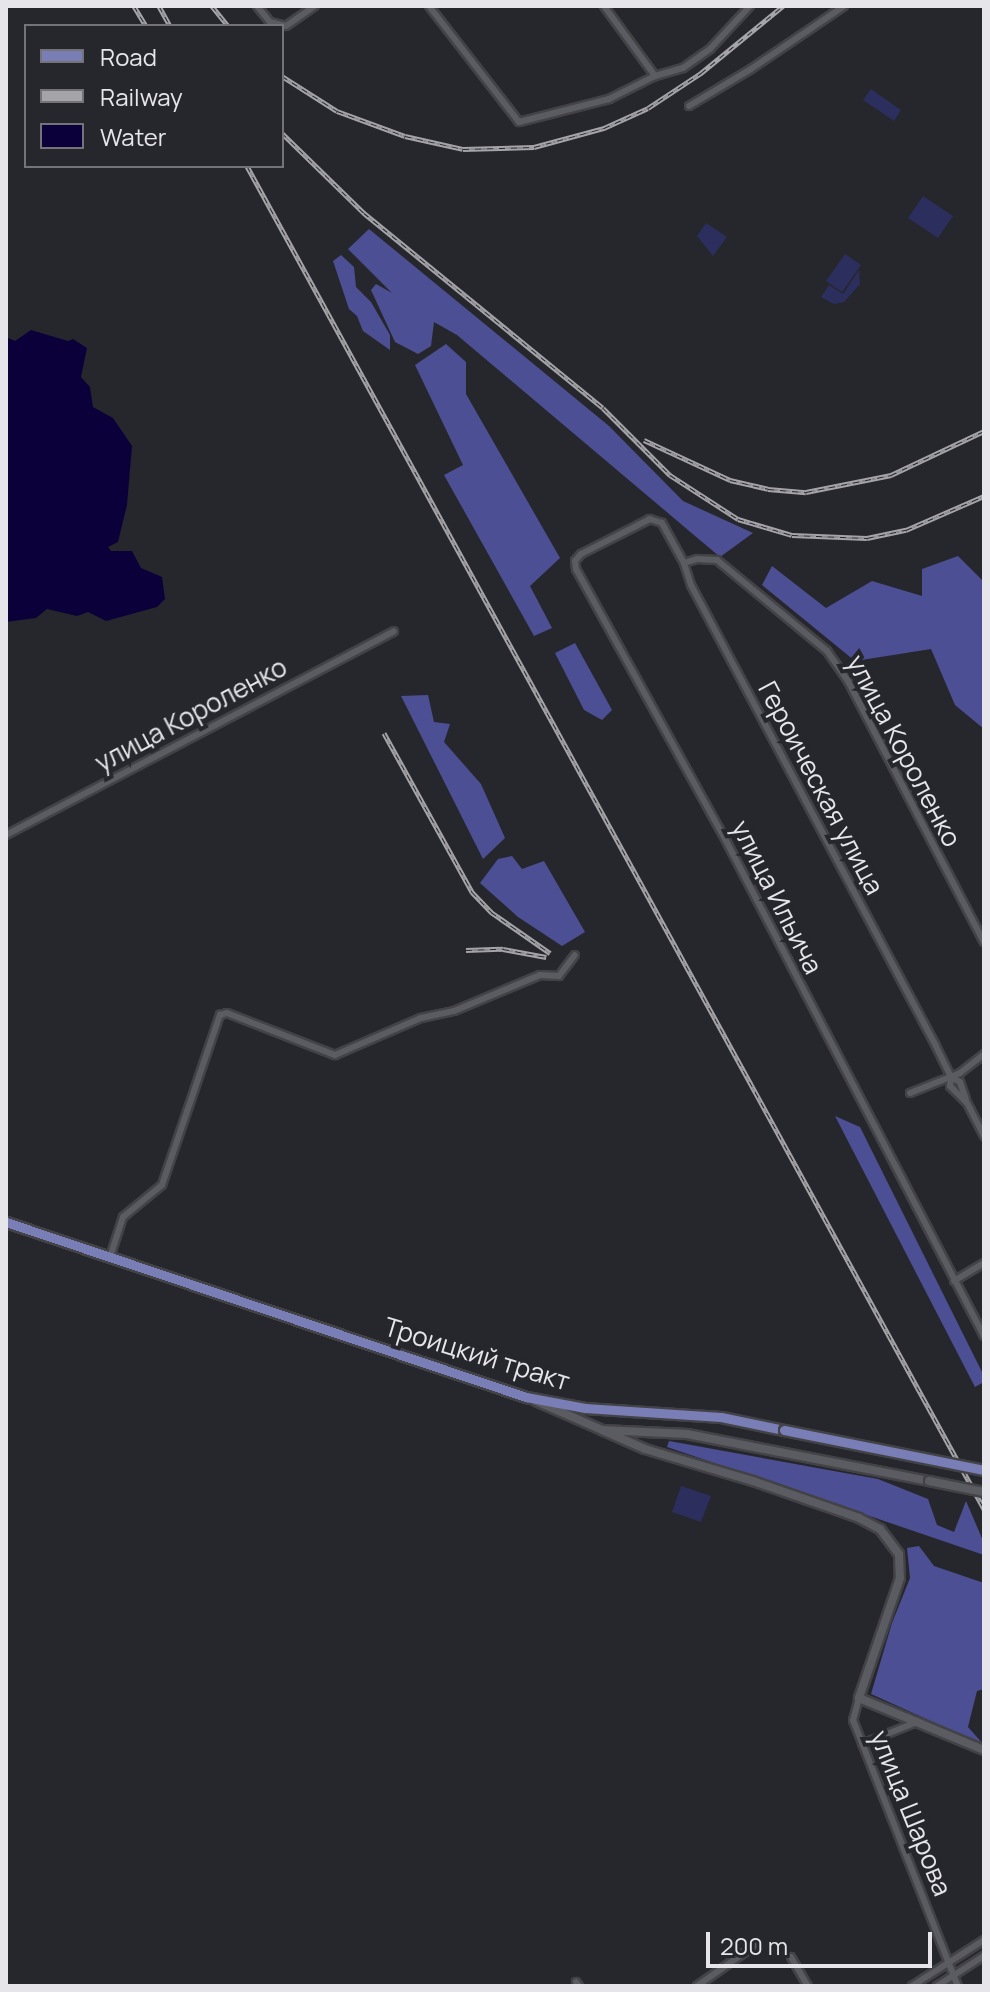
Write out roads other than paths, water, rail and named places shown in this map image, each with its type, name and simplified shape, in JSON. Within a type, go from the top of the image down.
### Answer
[{"type":"main road","name":"Троицкий тракт","points":[[6,1222],[526,1397],[585,1408],[721,1417],[984,1470]]},
{"type":"street","points":[[257,6],[270,22],[278,24]]},
{"type":"street","points":[[284,26],[315,6]]},
{"type":"street","points":[[429,6],[519,122],[609,99],[655,76],[683,68],[701,55],[750,6]]},
{"type":"street","points":[[604,6],[655,76]]},
{"type":"street","points":[[689,106],[751,69],[844,6]]},
{"type":"street","name":"Героическая улица","points":[[656,519],[684,563],[691,585],[951,1077],[950,1086],[967,1103],[984,1136]]},
{"type":"street","name":"улица Ильича","points":[[656,519],[581,554],[575,561],[576,569],[722,833],[984,1336]]},
{"type":"street","name":"улица Короленко","points":[[684,563],[697,559],[717,560],[827,651],[848,681],[984,942]]},
{"type":"street","name":"улица Короленко","points":[[6,835],[394,631]]},
{"type":"street","points":[[110,1257],[123,1217],[162,1185],[220,1015],[227,1013],[335,1055],[421,1018],[454,1011],[540,975],[559,976],[575,955]]},
{"type":"street","points":[[910,1093],[951,1077],[984,1054]]},
{"type":"street","points":[[954,1281],[984,1263]]},
{"type":"street","points":[[526,1397],[645,1449],[859,1518],[887,1535],[899,1554],[900,1578],[859,1698],[984,1750]]},
{"type":"street","points":[[602,1430],[687,1434],[984,1492]]},
{"type":"street","points":[[645,1449],[643,1438],[650,1432]]},
{"type":"street","name":"улица Шарова","points":[[859,1698],[853,1720],[958,1986]]},
{"type":"street","points":[[862,1744],[917,1722]]},
{"type":"street","points":[[912,1986],[984,1940]]},
{"type":"street","points":[[697,1986],[754,1946]]},
{"type":"street","points":[[937,1986],[984,1956]]},
{"type":"street","points":[[791,1957],[808,1986]]},
{"type":"water","points":[[31,330],[68,341],[73,339],[87,348],[81,377],[90,387],[93,407],[113,418],[132,446],[127,505],[118,542],[108,547],[111,551],[132,551],[141,568],[162,577],[165,599],[157,607],[106,621],[88,612],[77,616],[47,609],[36,618],[6,622],[6,337],[15,341]]},
{"type":"railway","points":[[134,6],[145,24]]},
{"type":"railway","points":[[159,6],[169,24]]},
{"type":"railway","points":[[212,6],[226,24]]},
{"type":"railway","points":[[284,77],[337,111],[405,136],[463,149],[534,147],[604,128],[648,108],[701,73],[783,6]]},
{"type":"railway","points":[[284,135],[364,213],[603,408],[670,475],[738,519],[792,535],[867,538],[906,530],[984,496]]},
{"type":"railway","points":[[248,168],[984,1509]]},
{"type":"railway","points":[[644,440],[730,480],[768,489],[806,492],[891,475],[984,431]]},
{"type":"railway","points":[[384,733],[472,892],[491,912],[550,953]]},
{"type":"railway","points":[[466,950],[503,949],[546,957]]}]
